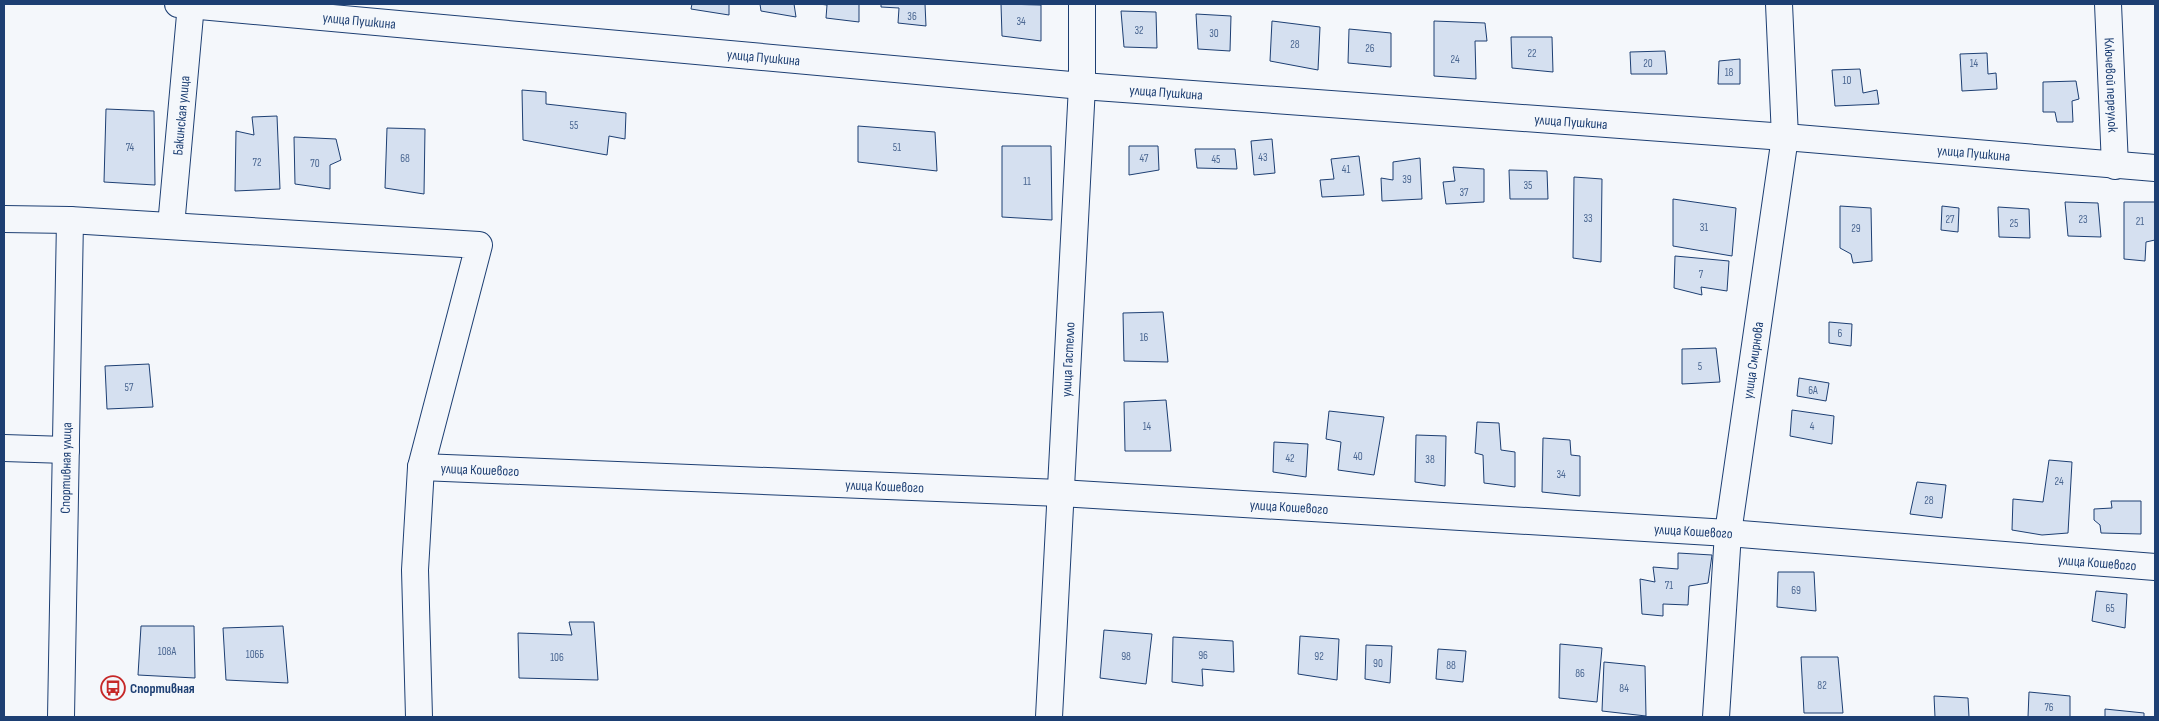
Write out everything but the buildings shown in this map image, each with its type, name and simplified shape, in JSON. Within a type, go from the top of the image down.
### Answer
[{"type":"street","name":"улица Пушкина","points":[[186,4],[1082,86],[1785,137],[2155,168]]},
{"type":"street","name":"Бакинская улица","points":[[171,226],[186,4]]},
{"type":"street","name":"улица Гастелло","points":[[1049,717],[1082,86],[1082,4]]},
{"type":"street","name":"улица Смирнова","points":[[1716,717],[1728,534],[1785,137],[1779,4]]},
{"type":"street","name":"Ключевой переулок","points":[[2108,4],[2115,166]]},
{"type":"street","points":[[4,219],[70,220],[479,245],[421,467],[415,570],[419,717]]},
{"type":"street","name":"Спортивная улица","points":[[61,717],[70,220]]},
{"type":"street","points":[[4,448],[66,450]]},
{"type":"street","name":"улица Кошевого","points":[[421,467],[1060,493],[1728,534],[2155,567]]},
{"type":"place","name":"Спортивная","points":[[113,688]]}]
